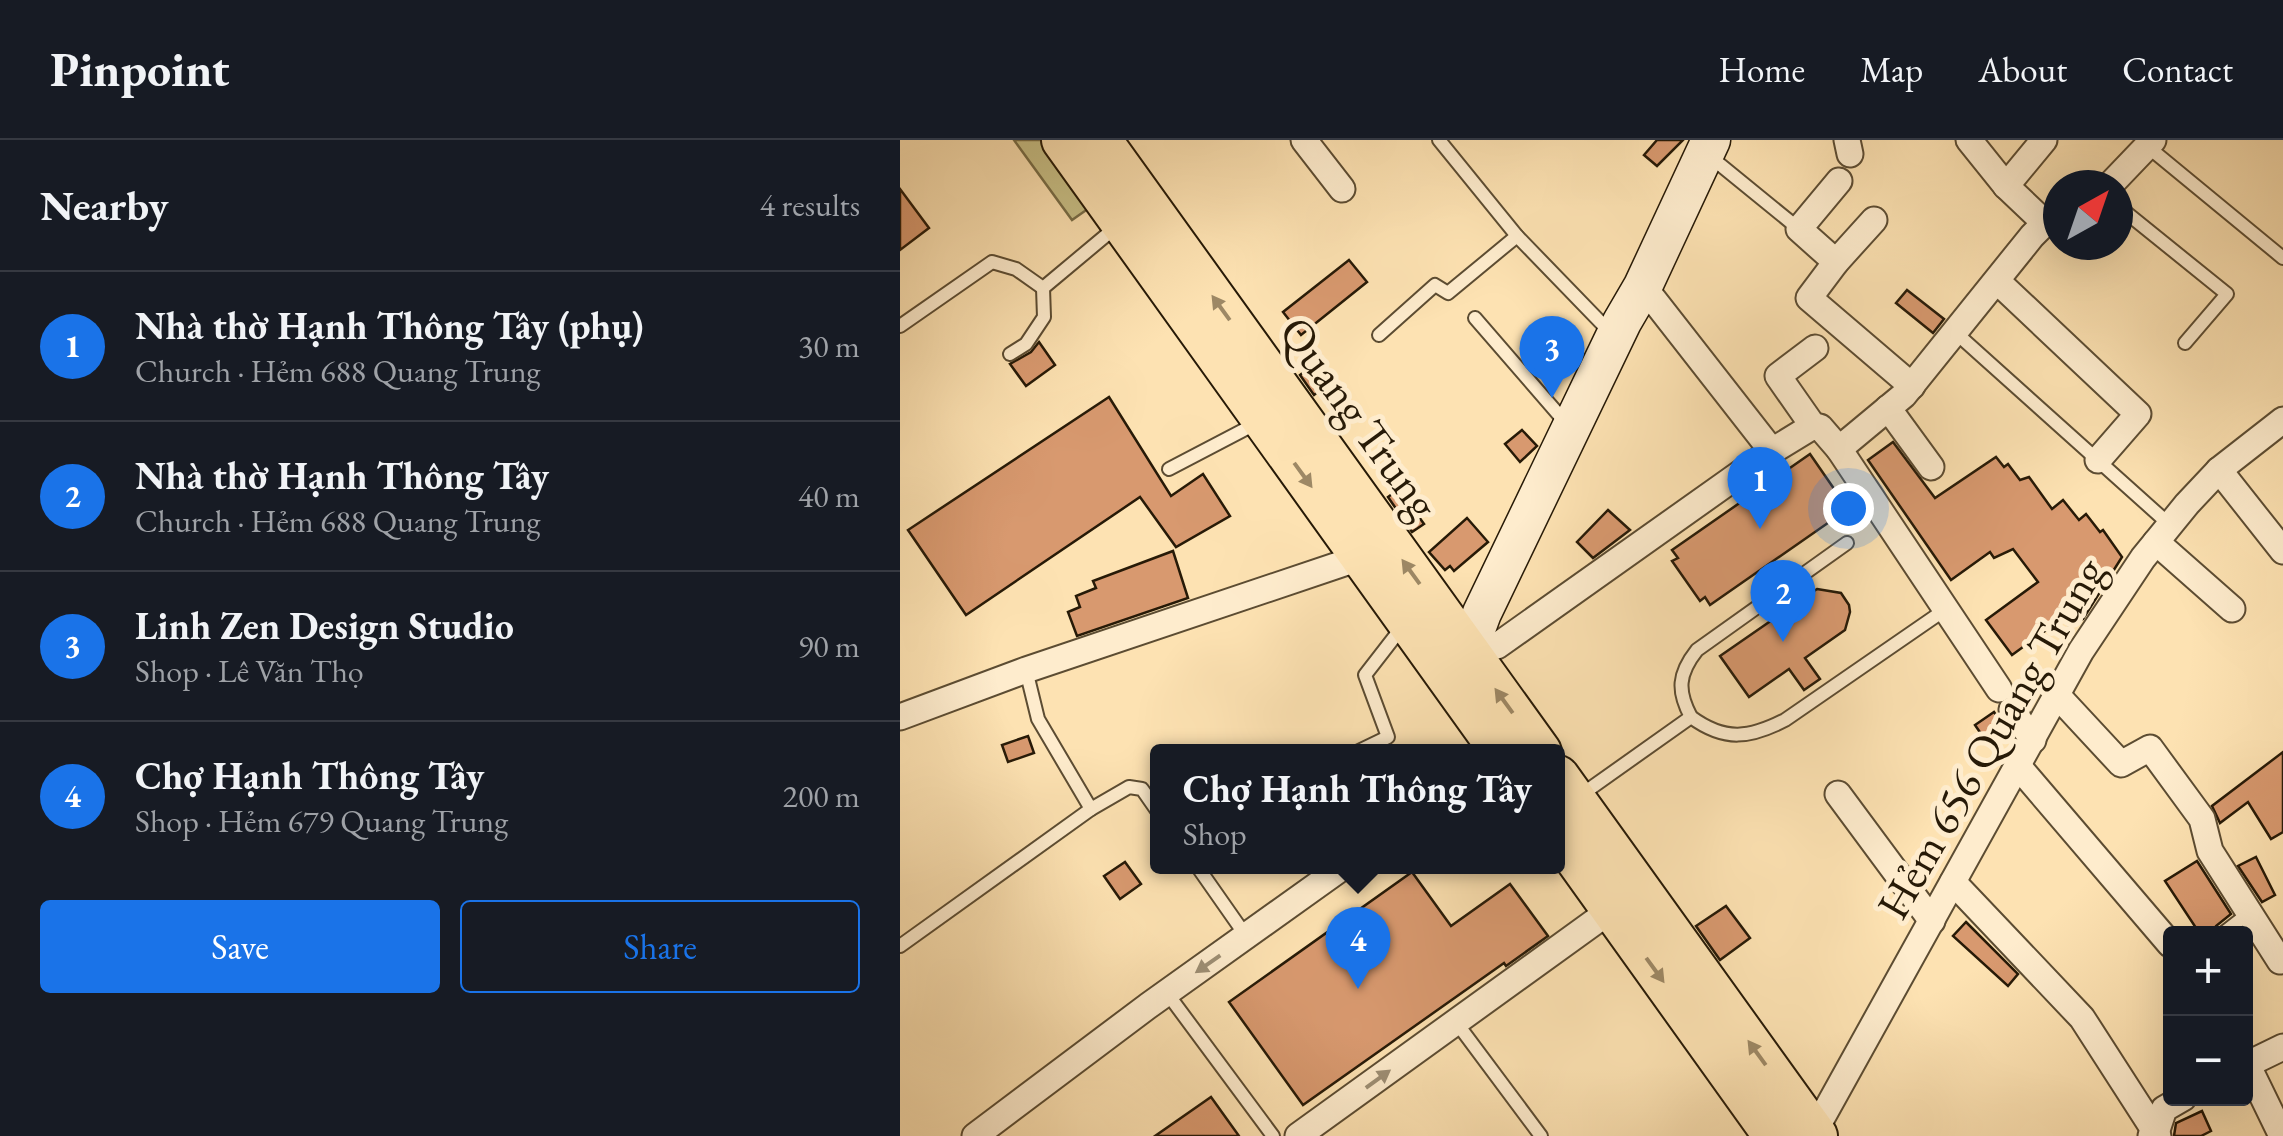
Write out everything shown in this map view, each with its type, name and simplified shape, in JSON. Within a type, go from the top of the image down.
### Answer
[{"type":"main road","name":"Quang Trung","points":[[1063,140],[1134,213],[1460,666],[1498,744]]},
{"type":"main road","name":"Quang Trung","points":[[1100,140],[1134,213],[1264,420],[1407,620],[1460,666],[1533,744]]},
{"type":"main road","points":[[1460,666],[1708,146]]},
{"type":"main road","points":[[1565,806],[1802,1135]]},
{"type":"main road","points":[[1565,807],[1611,910],[1802,1135]]},
{"type":"street","points":[[1304,140],[1342,189]]},
{"type":"street","points":[[1969,140],[2006,186],[2043,217]]},
{"type":"street","points":[[2006,186],[2044,140]]},
{"type":"street","points":[[2124,170],[2150,143]]},
{"type":"street","points":[[1836,262],[1799,229],[1840,181]]},
{"type":"street","points":[[1874,220],[1809,298],[1912,386]]},
{"type":"street","points":[[1839,449],[1912,386],[2032,236],[2043,229]]},
{"type":"street","points":[[1997,281],[2138,414],[2098,460]]},
{"type":"street","points":[[1643,286],[1772,451]]},
{"type":"street","points":[[1813,426],[1778,376],[1815,348]]},
{"type":"street","points":[[1888,408],[1931,466]]},
{"type":"street","name":"Hẻm 656 Quang Trung","points":[[1802,1135],[1932,920],[2081,650],[2163,533],[2219,470],[2283,420]]},
{"type":"street","points":[[1460,666],[1498,646],[1813,426],[1820,427],[1839,449],[2033,740]]},
{"type":"street","points":[[2219,470],[2283,551]]},
{"type":"street","points":[[2163,533],[2232,609]]},
{"type":"street","points":[[900,716],[1362,557]]},
{"type":"street","points":[[2056,694],[2121,764],[2150,748],[2202,819],[2210,851],[2280,960],[2283,959]]},
{"type":"street","points":[[2018,766],[2163,936]]},
{"type":"street","points":[[1838,794],[1932,920]]},
{"type":"street","points":[[975,1136],[1333,874]]},
{"type":"street","points":[[1953,882],[2082,1018],[2155,1135]]},
{"type":"street","points":[[1298,1136],[1611,910]]},
{"type":"street","points":[[2253,1061],[2283,1047]]},
{"type":"street","points":[[2253,1078],[2282,1136]]},
{"type":"street","points":[[2155,1135],[2168,1106]]},
{"type":"lane","points":[[1440,140],[1517,236],[1615,338]]},
{"type":"lane","points":[[2150,143],[2283,258]]},
{"type":"lane","points":[[1708,146],[1799,229]]},
{"type":"lane","points":[[1043,288],[1134,213]]},
{"type":"lane","points":[[2133,218],[2226,294],[2186,343]]},
{"type":"lane","points":[[1379,335],[1435,285],[1448,292],[1517,236]]},
{"type":"lane","points":[[900,326],[992,262],[1016,269],[1043,288]]},
{"type":"lane","points":[[1010,354],[1026,344],[1044,317],[1043,288]]},
{"type":"lane","points":[[1475,318],[1571,428]]},
{"type":"lane","points":[[1956,332],[2098,460],[2163,533]]},
{"type":"lane","points":[[1169,470],[1264,420]]},
{"type":"lane","points":[[1847,543],[1697,650],[1688,661],[1680,686],[1691,718],[1718,733],[1735,735],[1768,729],[1946,610]]},
{"type":"lane","points":[[1374,744],[1388,738],[1365,675],[1407,620]]},
{"type":"lane","points":[[1026,670],[1038,719],[1090,808]]},
{"type":"lane","points":[[1565,802],[1691,718]]},
{"type":"lane","points":[[900,946],[1090,808],[1129,787],[1142,788],[1150,800]]},
{"type":"lane","points":[[1203,874],[1246,936]]},
{"type":"lane","points":[[2233,926],[2250,913]]},
{"type":"lane","points":[[1166,993],[1273,1136]]},
{"type":"lane","points":[[1456,1022],[1542,1136]]},
{"type":"shaded area","points":[[1014,140],[1045,140],[1092,206],[1072,220]]},
{"type":"building","points":[[1657,140],[1683,140],[1657,166],[1644,155]]},
{"type":"building","points":[[900,189],[929,228],[900,250]]},
{"type":"building","points":[[1349,260],[1367,282],[1301,335],[1283,312]]},
{"type":"building","points":[[1907,290],[1944,319],[1933,333],[1896,303]]},
{"type":"building","points":[[1039,342],[1055,365],[1026,386],[1010,364],[1031,352]]},
{"type":"building","points":[[1318,361],[1333,380],[1314,395],[1300,375]]},
{"type":"building","points":[[1109,397],[1171,496],[1203,474],[1230,516],[1176,547],[1140,497],[966,615],[908,530]]},
{"type":"building","points":[[1522,430],[1537,446],[1520,462],[1505,444]]},
{"type":"building","points":[[1893,442],[1935,498],[1996,457],[2004,467],[2008,464],[2020,480],[2029,477],[2052,509],[2063,500],[2079,520],[2086,514],[2122,557],[2083,619],[2069,626],[2063,618],[2012,655],[1986,620],[2038,582],[2013,549],[1994,558],[1990,552],[1951,580],[1868,460]]},
{"type":"building","points":[[1810,454],[1848,509],[1710,605],[1705,597],[1700,601],[1672,561],[1678,558],[1672,550]]},
{"type":"building","points":[[1399,489],[1424,524],[1412,532],[1388,497]]},
{"type":"building","points":[[1608,510],[1630,530],[1593,558],[1577,542]]},
{"type":"building","points":[[1467,518],[1488,542],[1454,571],[1450,566],[1445,570],[1429,552]]},
{"type":"building","points":[[1173,551],[1188,598],[1077,636],[1068,612],[1080,607],[1076,596],[1096,588],[1093,581]]},
{"type":"building","points":[[1817,589],[1841,593],[1850,612],[1845,630],[1805,658],[1820,679],[1804,690],[1789,669],[1749,697],[1720,656]]},
{"type":"building","points":[[1994,712],[2007,731],[1988,744],[1975,725]]},
{"type":"building","points":[[1028,736],[1034,753],[1008,762],[1002,745]]},
{"type":"building","points":[[2283,752],[2283,832],[2271,839],[2248,802],[2220,823],[2212,806]]},
{"type":"building","points":[[2256,857],[2275,895],[2262,902],[2238,866]]},
{"type":"building","points":[[2197,861],[2231,914],[2216,926],[2195,926],[2165,881]]},
{"type":"building","points":[[1125,862],[1141,884],[1120,899],[1104,876]]},
{"type":"building","points":[[1409,874],[1413,874],[1451,926],[1510,884],[1548,936],[1303,1105],[1229,1002]]},
{"type":"building","points":[[1726,906],[1750,938],[1720,960],[1696,926]]},
{"type":"building","points":[[1966,922],[2018,974],[2008,986],[1953,936]]},
{"type":"building","points":[[1211,1097],[1239,1136],[1155,1136]]},
{"type":"building","points":[[2202,1111],[2211,1131],[2201,1136],[2174,1136],[2176,1123]]},
{"type":"place","name":"Linh Zen Design Studio","points":[[1552,398]]},
{"type":"place","name":"Nhà thờ Hạnh Thông Tây (phụ)","points":[[1760,529]]},
{"type":"place","name":"Nhà thờ Hạnh Thông Tây","points":[[1783,642]]},
{"type":"place","name":"Chợ Hạnh Thông Tây","points":[[1358,989]]}]
